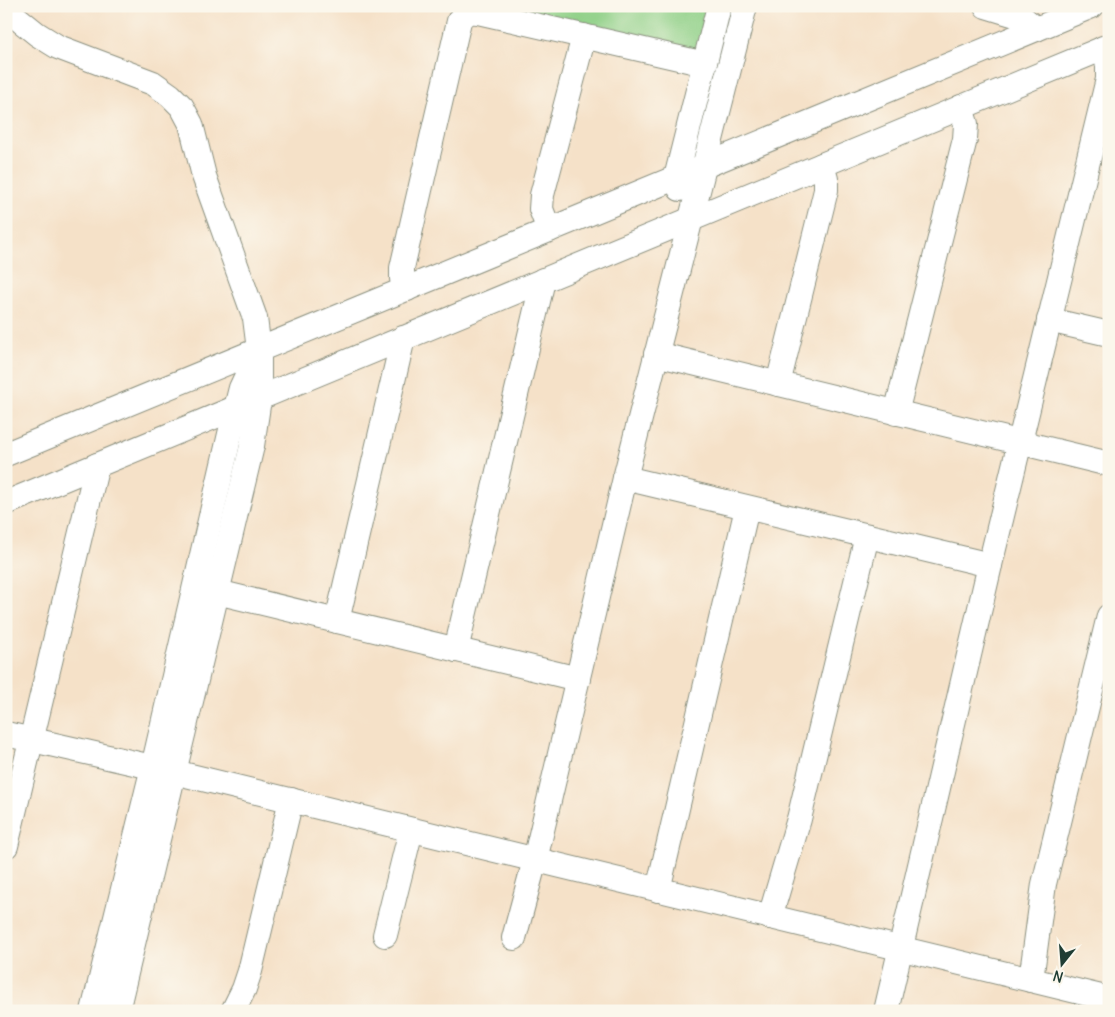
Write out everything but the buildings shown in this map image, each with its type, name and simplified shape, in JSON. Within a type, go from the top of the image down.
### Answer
[{"type":"street","points":[[690,220],[676,178],[719,6]]},
{"type":"street","points":[[514,938],[535,860],[625,478],[744,6]]},
{"type":"street","points":[[986,6],[1022,17],[1036,29]]},
{"type":"street","points":[[6,454],[1092,6]]},
{"type":"street","points":[[6,9],[37,34],[58,46],[153,83],[170,94],[182,107],[190,124],[204,176],[255,318],[259,350],[259,399],[252,446],[217,592],[93,1011]]},
{"type":"street","points":[[407,289],[402,279],[402,268],[459,21],[463,14],[469,11],[478,12],[705,64]]},
{"type":"street","points":[[549,230],[541,209],[542,196],[584,36]]},
{"type":"street","points":[[6,503],[1106,47],[1108,79],[1019,442],[886,1011]]},
{"type":"street","points":[[896,413],[965,139],[966,124],[961,107]]},
{"type":"street","points":[[778,384],[826,190],[826,179],[822,165]]},
{"type":"street","points":[[456,650],[544,280]]},
{"type":"street","points":[[1049,320],[1109,334]]},
{"type":"street","points":[[337,621],[403,338]]},
{"type":"street","points":[[117,1011],[236,408],[249,370],[259,350]]},
{"type":"street","points":[[656,354],[1109,464]]},
{"type":"street","points":[[6,846],[98,465]]},
{"type":"street","points":[[625,478],[990,565]]},
{"type":"street","points":[[658,890],[747,508]]},
{"type":"street","points":[[770,917],[799,819],[867,536]]},
{"type":"street","points":[[217,592],[578,679]]},
{"type":"street","points":[[1031,980],[1044,884],[1109,616]]},
{"type":"street","points":[[6,734],[292,800],[1109,999]]},
{"type":"street","points":[[233,1011],[244,989],[250,971],[292,800]]},
{"type":"street","points":[[385,935],[412,830]]},
{"type":"green space","points":[[507,6],[709,6],[697,53]]}]
